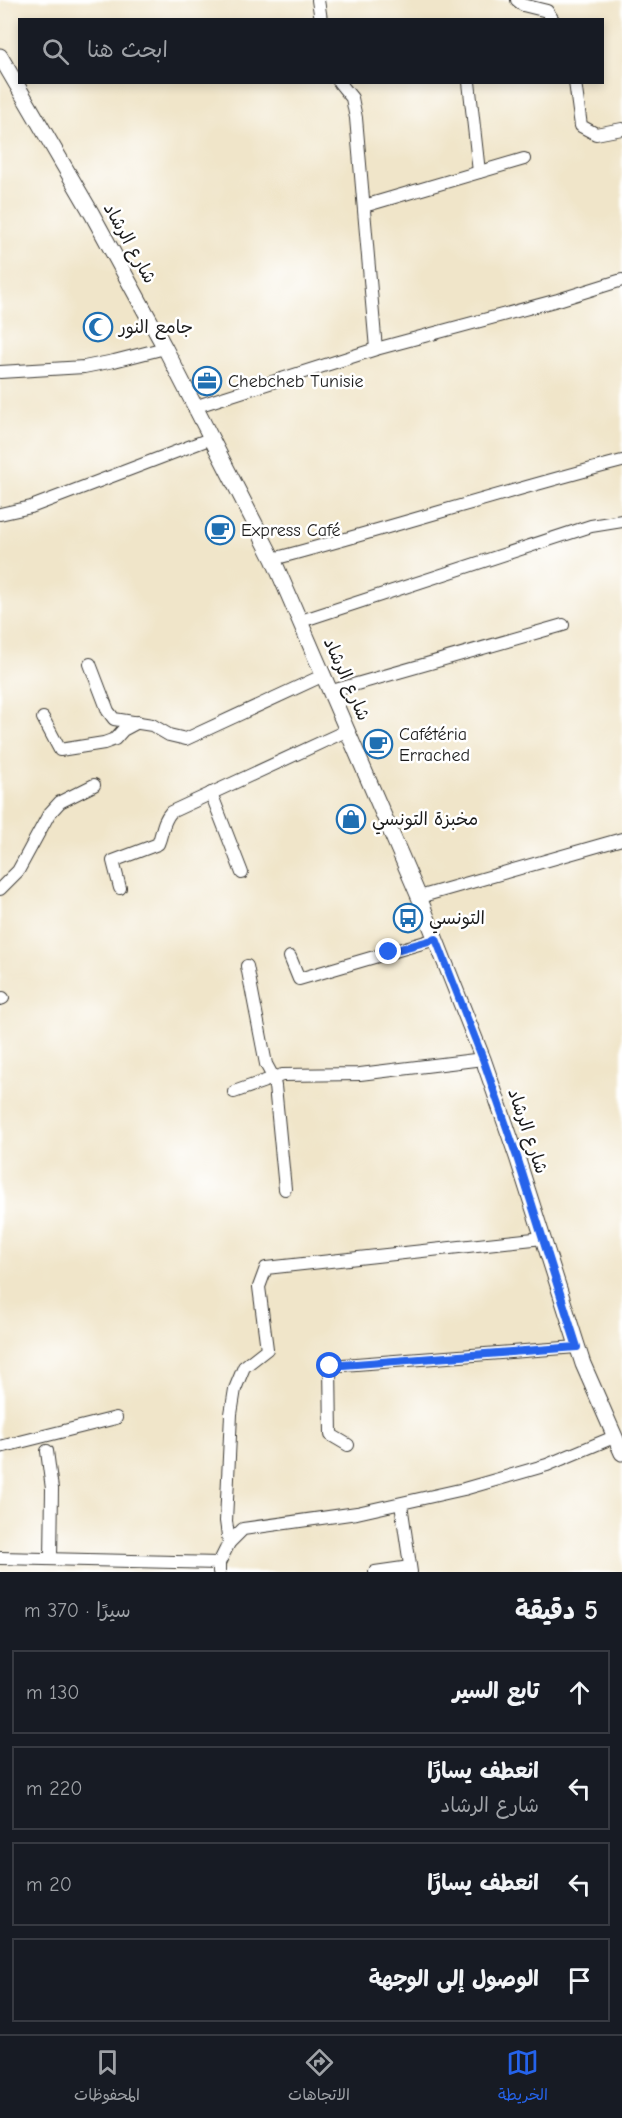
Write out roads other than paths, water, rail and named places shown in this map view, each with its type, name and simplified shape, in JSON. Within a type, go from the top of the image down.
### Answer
[{"type":"street","points":[[318,0],[321,18]]},
{"type":"street","points":[[517,0],[523,5],[547,11],[552,18]]},
{"type":"street","name":"شارع الرشاد","points":[[0,56],[7,77],[92,214],[165,348],[273,559],[301,621],[419,897],[483,1059],[577,1347],[622,1453]]},
{"type":"street","points":[[341,84],[352,98],[356,118],[376,350]]},
{"type":"street","points":[[470,84],[479,172]]},
{"type":"street","points":[[575,84],[581,126],[596,134],[622,129]]},
{"type":"street","points":[[364,206],[524,159]]},
{"type":"street","points":[[194,407],[376,350],[622,280]]},
{"type":"street","points":[[0,372],[84,367],[165,348]]},
{"type":"street","points":[[0,514],[31,507],[212,438]]},
{"type":"street","points":[[273,559],[394,526],[494,495],[622,461]]},
{"type":"street","points":[[301,621],[591,526],[622,521]]},
{"type":"street","points":[[332,691],[563,626]]},
{"type":"street","points":[[90,664],[108,711],[114,719],[152,725],[169,735],[186,739],[324,675]]},
{"type":"street","points":[[44,718],[60,750],[104,743],[115,739],[123,730],[139,722]]},
{"type":"street","points":[[120,888],[113,861],[158,844],[162,835],[163,821],[171,812],[348,730]]},
{"type":"street","points":[[0,889],[18,871],[49,814],[60,802],[94,785]]},
{"type":"street","points":[[211,794],[242,873]]},
{"type":"street","points":[[419,897],[622,839]]},
{"type":"street","points":[[290,957],[298,979],[436,939]]},
{"type":"street","points":[[247,966],[266,1064],[273,1077],[285,1189]]},
{"type":"street","points":[[234,1092],[282,1075],[360,1074],[483,1059]]},
{"type":"street","points":[[229,1543],[226,1521],[231,1414],[235,1389],[244,1367],[267,1349],[258,1287],[266,1268],[543,1238]]},
{"type":"street","points":[[348,1444],[331,1435],[330,1366],[577,1347]]},
{"type":"street","points":[[0,1447],[116,1418]]},
{"type":"street","points":[[10,1572],[4,1558],[219,1568],[229,1543],[243,1529],[357,1513],[464,1489],[547,1465],[614,1437]]},
{"type":"street","points":[[48,1451],[52,1489],[51,1559]]},
{"type":"street","points":[[375,1572],[410,1570],[400,1504]]},
{"type":"place","name":"جامع النور","points":[[98,327]]},
{"type":"place","name":"Chebcheb Tunisie","points":[[207,381]]},
{"type":"place","name":"Express Café","points":[[220,530]]},
{"type":"place","name":"Cafétéria Errached","points":[[378,744]]},
{"type":"place","name":"مخبزة التونسي","points":[[351,819]]},
{"type":"place","name":"التونسي","points":[[408,918]]}]
